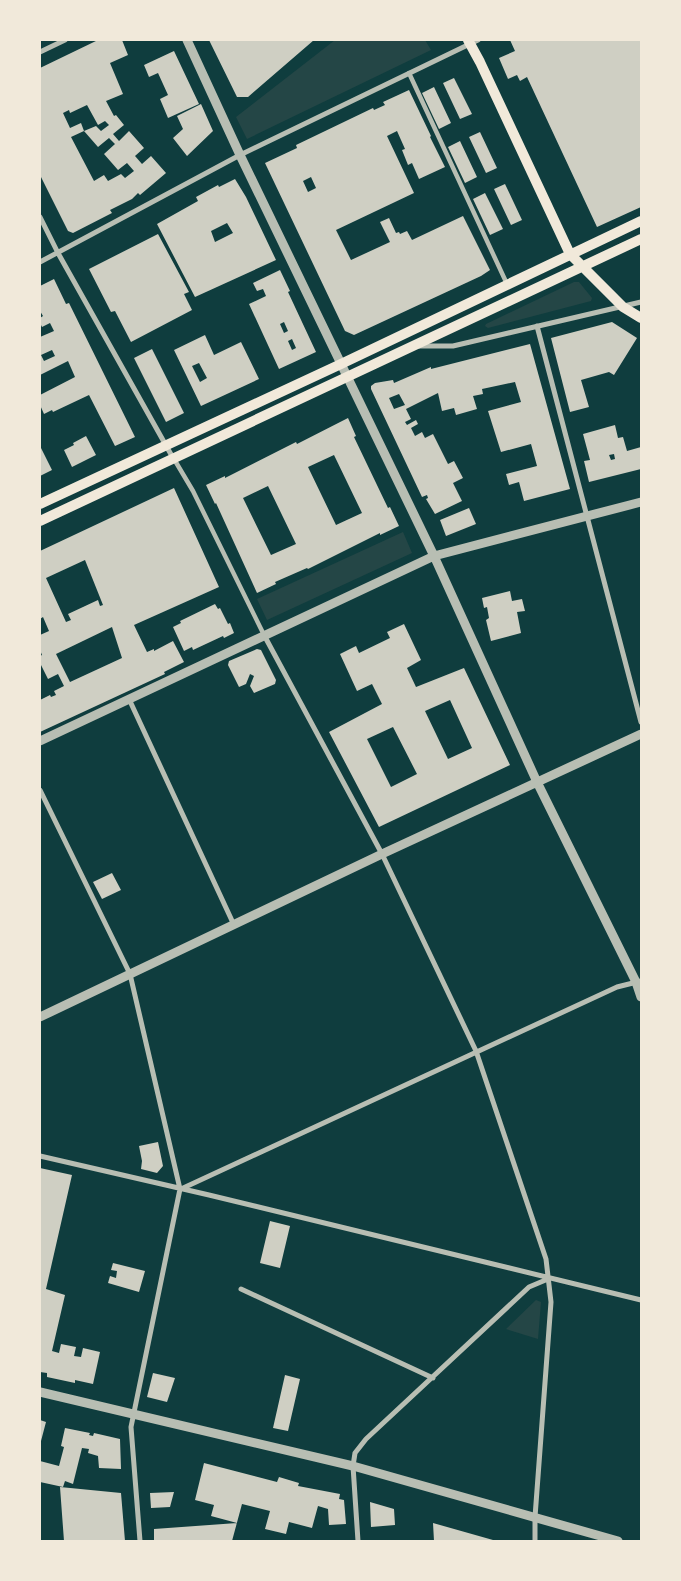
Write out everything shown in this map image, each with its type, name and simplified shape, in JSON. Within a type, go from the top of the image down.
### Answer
[{"type":"main road","points":[[472,41],[570,254],[623,307],[641,318]]},
{"type":"main road","points":[[40,504],[341,364],[641,221]]},
{"type":"main road","points":[[40,522],[346,376],[641,239]]},
{"type":"street","points":[[40,52],[65,40]]},
{"type":"street","points":[[187,40],[240,155],[434,556],[537,782],[638,982],[641,997]]},
{"type":"street","points":[[40,262],[240,155],[472,41]]},
{"type":"street","points":[[409,73],[507,285]]},
{"type":"street","points":[[40,217],[58,253],[193,491],[264,635],[382,854],[476,1052],[546,1259],[549,1279],[551,1302],[535,1517],[535,1541]]},
{"type":"street","points":[[412,346],[453,346],[641,302]]},
{"type":"street","points":[[537,326],[641,722]]},
{"type":"street","points":[[40,742],[434,556],[641,502]]},
{"type":"street","points":[[130,699],[235,926]]},
{"type":"street","points":[[40,1018],[382,854],[641,734]]},
{"type":"street","points":[[40,790],[130,974],[180,1189],[131,1427],[140,1541]]},
{"type":"street","points":[[180,1189],[617,987],[638,982]]},
{"type":"street","points":[[40,1156],[641,1300]]},
{"type":"street","points":[[358,1541],[353,1466],[355,1453],[366,1439],[529,1287],[549,1279]]},
{"type":"street","points":[[241,1289],[433,1378]]},
{"type":"street","points":[[40,1392],[353,1466],[618,1541]]},
{"type":"shaded area","points":[[335,40],[425,40],[431,50],[247,139],[236,117]]},
{"type":"shaded area","points":[[574,282],[579,282],[592,298],[591,301],[488,328],[485,326],[486,324]]},
{"type":"shaded area","points":[[403,532],[412,553],[267,620],[257,599]]},
{"type":"shaded area","points":[[536,1300],[541,1302],[538,1339],[506,1329]]},
{"type":"building","points":[[98,40],[122,40],[128,55],[110,63],[123,94],[106,101],[114,116],[116,115],[124,125],[113,134],[119,141],[129,131],[144,148],[135,156],[142,164],[151,156],[166,173],[140,195],[138,193],[132,199],[110,210],[112,213],[73,233],[68,231],[40,175],[40,68]],"holes":[[[87,105],[98,125],[105,121],[109,125],[101,131],[96,126],[84,131],[81,123],[70,128],[63,113],[69,110],[70,113]],[[84,131],[98,147],[109,138],[115,144],[104,154],[118,170],[127,163],[134,171],[125,178],[121,174],[108,181],[104,175],[94,181],[71,137]]]},
{"type":"building","points":[[209,40],[314,40],[248,97],[237,97]]},
{"type":"building","points":[[510,40],[641,40],[641,207],[597,227],[527,77],[520,81],[517,75],[508,79],[499,58],[515,51]]},
{"type":"building","points":[[174,51],[199,104],[168,118],[160,99],[168,95],[158,73],[149,77],[144,65]]},
{"type":"building","points":[[454,78],[472,114],[460,119],[443,83]]},
{"type":"building","points":[[434,87],[451,123],[439,129],[422,93]]},
{"type":"building","points":[[409,90],[445,167],[419,179],[412,163],[408,165],[402,150],[405,149],[397,131],[387,136],[414,193],[336,230],[351,260],[390,242],[380,222],[389,218],[396,233],[399,232],[400,234],[407,231],[412,240],[463,216],[490,270],[481,276],[354,335],[345,331],[265,163],[297,148],[296,145],[373,108],[374,110],[385,105],[383,102]],"holes":[[[311,177],[316,188],[308,192],[303,181]]]},
{"type":"building","points":[[201,104],[213,131],[187,156],[173,138],[183,129],[177,116]]},
{"type":"building","points":[[480,132],[497,168],[486,173],[469,137]]},
{"type":"building","points":[[460,141],[477,177],[465,183],[448,147]]},
{"type":"building","points":[[235,179],[246,197],[276,260],[195,297],[157,224],[198,201],[196,197],[218,185],[219,187]],"holes":[[[227,223],[233,233],[215,242],[211,231]]]},
{"type":"building","points":[[505,184],[522,220],[511,225],[494,189]]},
{"type":"building","points":[[485,193],[503,229],[490,235],[473,199]]},
{"type":"building","points":[[158,234],[189,292],[184,294],[192,310],[131,342],[115,311],[111,312],[89,269]]},
{"type":"building","points":[[280,270],[290,291],[288,292],[316,352],[279,369],[249,304],[266,296],[263,289],[257,291],[253,283]],"holes":[[[284,322],[288,331],[284,333],[280,324]],[[292,339],[296,348],[292,350],[288,341]]]},
{"type":"building","points":[[54,279],[66,304],[69,303],[135,437],[115,446],[89,395],[53,412],[52,410],[44,414],[40,405],[40,395],[75,377],[68,361],[40,375],[40,337],[54,331],[50,323],[42,327],[40,323],[40,318],[43,316],[40,311],[40,286]],"holes":[[[52,350],[55,356],[44,361],[41,355]]]},
{"type":"building","points":[[612,322],[637,338],[614,375],[609,372],[581,380],[589,407],[570,412],[551,338]]},
{"type":"building","points":[[205,335],[214,355],[241,342],[259,379],[201,406],[174,350]],"holes":[[[199,363],[207,378],[200,382],[192,366]]]},
{"type":"building","points":[[530,344],[570,489],[524,501],[519,482],[509,485],[506,474],[537,466],[531,444],[501,452],[488,411],[521,402],[515,382],[482,389],[483,394],[473,396],[477,409],[456,415],[454,408],[442,411],[438,393],[406,409],[411,419],[405,422],[407,425],[416,420],[418,424],[411,428],[415,436],[422,432],[425,438],[433,434],[448,464],[454,461],[463,478],[453,483],[462,501],[435,514],[426,499],[428,498],[427,495],[422,497],[371,389],[371,386],[375,383],[393,380],[394,383],[431,367],[431,369]],"holes":[[[399,394],[405,405],[394,409],[389,398]]]},
{"type":"building","points":[[152,349],[184,413],[166,422],[134,358]]},
{"type":"building","points":[[348,418],[356,436],[354,437],[388,508],[390,507],[399,526],[380,535],[380,533],[308,569],[275,582],[276,584],[257,593],[206,485],[225,476],[225,478],[296,442],[297,444]],"holes":[[[334,455],[362,513],[336,525],[308,467]],[[268,486],[296,544],[271,555],[243,498]]]},
{"type":"building","points":[[615,425],[618,438],[623,437],[627,451],[641,447],[641,469],[589,482],[584,461],[590,460],[583,434]],"holes":[[[614,454],[615,459],[611,460],[609,455]]]},
{"type":"building","points":[[86,436],[96,455],[72,467],[64,450]]},
{"type":"building","points":[[40,446],[52,470],[40,476]]},
{"type":"building","points":[[174,488],[219,587],[134,625],[147,652],[154,649],[154,651],[173,641],[184,662],[164,672],[165,674],[40,732],[40,700],[50,695],[51,697],[56,695],[54,691],[64,686],[58,674],[48,679],[40,663],[40,656],[42,655],[40,635],[49,631],[43,617],[40,619],[40,551]],"holes":[[[85,560],[103,605],[100,606],[98,600],[68,614],[71,620],[66,622],[46,578]],[[112,627],[122,658],[70,682],[56,654]]]},
{"type":"building","points":[[469,508],[476,524],[446,536],[440,520]]},
{"type":"building","points":[[510,591],[512,601],[522,599],[525,611],[517,612],[521,633],[491,641],[486,620],[489,618],[487,607],[484,608],[482,598]]},
{"type":"building","points":[[215,604],[218,609],[220,608],[228,624],[230,623],[234,633],[193,650],[192,647],[184,651],[173,627],[181,623],[180,621]]},
{"type":"building","points":[[404,624],[421,660],[407,668],[416,687],[464,668],[510,765],[379,827],[329,732],[382,704],[372,684],[357,691],[340,654],[356,646],[359,653],[390,638],[387,632]],"holes":[[[450,700],[472,748],[448,759],[425,711]],[[393,727],[417,774],[391,787],[367,739]]]},
{"type":"building","points":[[257,649],[261,650],[276,680],[275,684],[254,693],[250,686],[254,676],[250,674],[246,684],[239,687],[228,665],[229,661]]},
{"type":"building","points":[[112,873],[121,890],[102,899],[93,882]]},
{"type":"building","points":[[158,1142],[163,1166],[157,1173],[141,1169],[142,1161],[139,1146]]},
{"type":"building","points":[[40,1168],[72,1175],[46,1289],[65,1295],[52,1351],[59,1353],[61,1344],[76,1347],[74,1356],[81,1357],[83,1348],[100,1352],[93,1384],[75,1380],[75,1383],[47,1377],[47,1373],[40,1372]]},
{"type":"building","points":[[270,1221],[290,1226],[280,1268],[260,1263]]},
{"type":"building","points":[[113,1263],[145,1271],[139,1292],[108,1283],[110,1276],[116,1278],[117,1271],[111,1270]]},
{"type":"building","points":[[153,1373],[175,1378],[167,1402],[147,1397]]},
{"type":"building","points":[[285,1375],[300,1379],[288,1431],[273,1428]]},
{"type":"building","points":[[40,1420],[46,1422],[41,1441],[40,1441]]},
{"type":"building","points":[[65,1428],[90,1433],[89,1435],[93,1436],[94,1433],[120,1439],[121,1469],[99,1468],[98,1456],[88,1453],[89,1449],[82,1448],[73,1484],[65,1481],[63,1487],[40,1482],[40,1461],[59,1466],[64,1447],[61,1446]]},
{"type":"building","points":[[204,1463],[277,1482],[279,1477],[299,1483],[298,1486],[340,1494],[339,1499],[344,1500],[346,1524],[329,1525],[328,1509],[318,1506],[312,1528],[289,1522],[286,1534],[265,1529],[270,1511],[242,1504],[237,1523],[211,1516],[214,1505],[195,1500]]},
{"type":"building","points":[[60,1487],[121,1493],[125,1541],[64,1541]]},
{"type":"building","points":[[174,1492],[170,1507],[151,1508],[150,1493]]},
{"type":"building","points":[[370,1502],[394,1509],[395,1525],[371,1527]]},
{"type":"building","points":[[237,1523],[232,1541],[154,1541],[154,1529]]},
{"type":"building","points":[[433,1523],[493,1540],[493,1541],[434,1541]]}]
